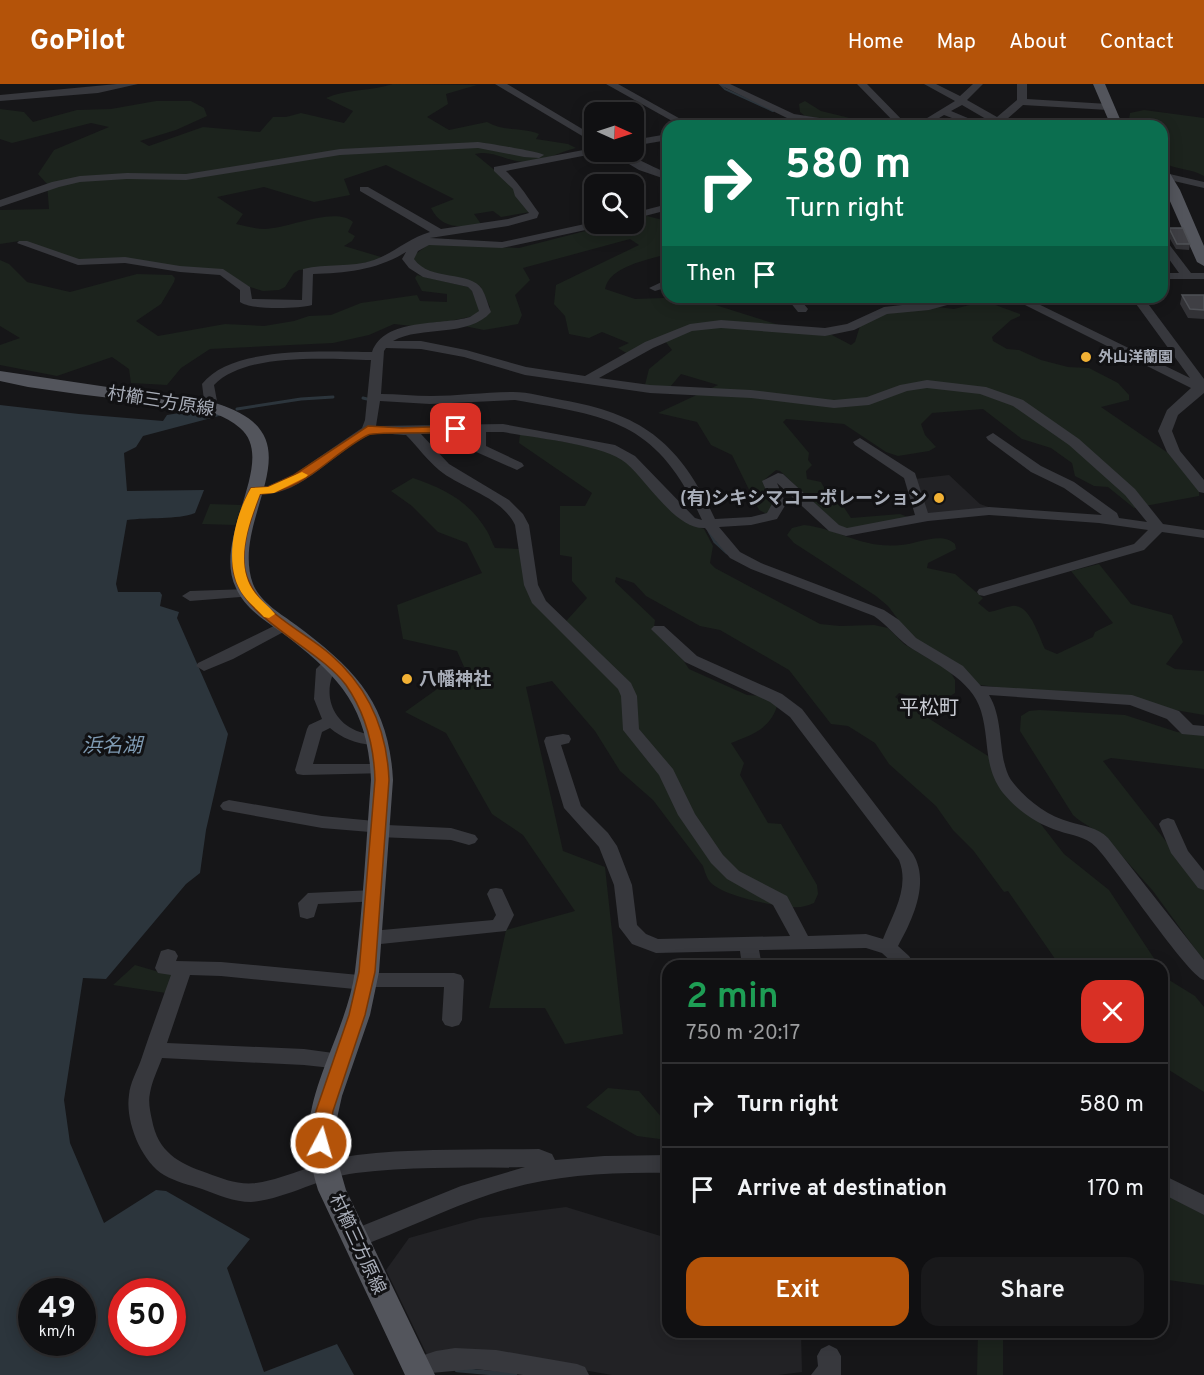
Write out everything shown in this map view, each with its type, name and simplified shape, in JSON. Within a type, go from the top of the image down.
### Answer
[{"type":"main road","points":[[1099,84],[1114,120]]},
{"type":"main road","points":[[1168,185],[1204,262]]},
{"type":"main road","name":"村櫛三方原線","points":[[0,376],[28,382],[206,406],[226,412],[252,429],[262,446],[262,466],[239,543],[239,569],[248,592],[263,610],[332,663],[362,698],[378,739],[382,769],[379,829],[365,981],[342,1061],[324,1111],[321,1143],[332,1190],[419,1372]]},
{"type":"street","points":[[0,98],[98,90],[133,84]]},
{"type":"street","points":[[500,84],[584,134]]},
{"type":"street","points":[[611,84],[677,120]]},
{"type":"street","points":[[723,84],[792,117],[812,120]]},
{"type":"street","points":[[862,84],[897,120]]},
{"type":"street","points":[[929,84],[997,120]]},
{"type":"street","points":[[930,120],[962,100],[978,84]]},
{"type":"street","points":[[1003,120],[1021,102],[1022,84]]},
{"type":"street","points":[[1021,102],[1108,107]]},
{"type":"street","points":[[944,112],[966,120]]},
{"type":"street","points":[[644,141],[662,138]]},
{"type":"street","points":[[0,204],[56,184],[80,179],[121,176],[186,177],[352,150],[478,144],[533,156],[584,151]]},
{"type":"street","points":[[22,243],[78,262],[125,260],[189,270],[223,272],[246,289],[246,302],[308,303],[307,271],[342,270],[378,262],[440,233],[532,216],[534,213],[520,196],[518,188],[498,169],[584,152]]},
{"type":"street","points":[[632,162],[662,175]]},
{"type":"street","points":[[1168,175],[1204,185]]},
{"type":"street","points":[[364,189],[440,233]]},
{"type":"street","points":[[644,213],[662,209]]},
{"type":"street","points":[[255,490],[270,490],[298,478],[368,430],[372,420],[380,350],[391,337],[405,331],[473,319],[485,312],[477,290],[472,285],[420,271],[409,263],[410,253],[423,241],[502,246],[584,228]]},
{"type":"street","points":[[1168,250],[1188,276]]},
{"type":"street","points":[[1168,276],[1204,276]]},
{"type":"street","points":[[655,288],[662,285]]},
{"type":"street","points":[[797,303],[802,309]]},
{"type":"street","points":[[588,380],[648,345],[690,328],[721,324],[825,332],[850,327],[884,311],[941,303]]},
{"type":"street","points":[[1027,303],[1202,388]]},
{"type":"street","points":[[1141,303],[1202,388]]},
{"type":"street","points":[[206,406],[211,401],[208,384],[212,378],[220,373],[255,362],[277,357],[421,345],[466,354],[525,371],[588,380],[660,390],[751,394],[846,405],[869,401],[903,388],[927,384],[982,390],[1018,404],[1074,442],[1130,492],[1156,524],[1156,531],[1146,543],[1139,547],[984,592]]},
{"type":"street","points":[[1202,388],[1172,413],[1165,431],[1174,452],[1204,489]]},
{"type":"street","points":[[374,397],[430,400],[515,396],[584,408],[617,418],[648,435],[675,461],[689,480],[711,525],[727,548],[745,561],[879,613],[894,623],[911,641],[957,669],[965,681],[978,692],[989,711],[998,768],[1005,782],[1023,804],[1038,816],[1058,825],[1095,836],[1145,893],[1178,942],[1204,973]]},
{"type":"street","points":[[479,428],[479,448],[517,466]]},
{"type":"street","points":[[368,430],[510,429],[602,446],[618,451],[630,459],[690,520],[711,525],[751,522],[772,516],[779,504],[770,481],[777,477],[829,525],[840,530],[860,531],[924,518],[1002,512],[1113,521],[1204,534]]},
{"type":"street","points":[[410,431],[444,467],[504,503],[518,517],[522,525],[531,585],[540,603],[625,686],[630,695],[628,724],[631,730],[666,773],[687,815],[704,840],[724,868],[780,901],[799,935],[800,942]]},
{"type":"street","points":[[993,437],[1036,469],[1075,489],[1112,516],[1113,521]]},
{"type":"street","points":[[860,442],[910,477],[924,518]]},
{"type":"street","points":[[189,597],[248,592]]},
{"type":"street","points":[[204,666],[284,626]]},
{"type":"street","points":[[659,629],[691,659],[776,698],[796,713],[907,858],[914,879],[891,942],[886,947]]},
{"type":"street","points":[[332,663],[324,669],[322,697],[324,710],[332,721],[363,739],[378,739]]},
{"type":"street","points":[[978,692],[985,690],[1028,695],[1132,700],[1173,715],[1188,730],[1204,731]]},
{"type":"street","points":[[332,721],[315,729],[303,770],[382,769]]},
{"type":"street","points":[[563,739],[552,741],[570,802],[577,814],[598,832],[608,846],[623,885],[627,920],[632,934],[647,943],[657,945],[866,941],[886,947],[902,960]]},
{"type":"street","points":[[229,806],[271,811],[314,821],[379,829],[452,834],[469,839]]},
{"type":"street","points":[[1168,824],[1180,853],[1204,884]]},
{"type":"street","points":[[370,938],[499,926],[505,915],[496,894]]},
{"type":"street","points":[[307,912],[307,903],[314,898],[374,896]]},
{"type":"street","points":[[749,944],[751,960]]},
{"type":"street","points":[[452,1020],[454,980],[365,981],[214,969],[176,962],[153,1050],[142,1082],[138,1106],[144,1129],[154,1151],[171,1168],[228,1189],[247,1193],[268,1190],[326,1170],[351,1165],[417,1160],[539,1158],[544,1160],[548,1171]]},
{"type":"street","points":[[153,1050],[342,1061]]},
{"type":"street","points":[[355,1239],[475,1191],[548,1171],[608,1164],[662,1164]]},
{"type":"street","points":[[1168,1187],[1204,1206]]},
{"type":"street","points":[[419,1372],[437,1360],[474,1360],[577,1375]]},
{"type":"shaded area","points":[[393,84],[477,85],[446,94],[448,104],[427,117],[449,130],[487,122],[500,127],[533,132],[539,134],[536,139],[568,144],[576,148],[527,162],[488,153],[475,154],[514,186],[530,212],[501,217],[493,211],[474,214],[481,224],[474,225],[452,225],[440,220],[431,208],[454,199],[386,165],[344,179],[350,195],[314,202],[264,187],[217,197],[243,214],[236,224],[254,228],[274,228],[323,217],[345,218],[353,222],[348,232],[355,236],[344,246],[381,257],[381,259],[342,268],[299,270],[294,273],[285,287],[279,290],[263,291],[250,287],[221,270],[126,259],[80,261],[20,241],[0,244],[0,210],[49,209],[47,184],[38,174],[54,150],[109,127],[91,123],[12,143],[0,139],[0,109],[24,112],[33,122],[77,110],[111,109],[156,101],[191,101],[204,108],[207,116],[176,130],[140,141],[149,146],[203,127],[260,132],[273,117],[286,117],[301,113],[344,123],[353,111],[326,98]]},
{"type":"shaded area","points":[[805,101],[821,111],[858,120],[826,120],[805,116],[800,112],[799,104]]},
{"type":"shaded area","points":[[1144,110],[1204,118],[1204,176],[1168,164],[1168,120],[1129,120],[1130,113]]},
{"type":"shaded area","points":[[644,217],[662,220],[662,255],[621,269],[608,281],[605,289],[635,299],[662,298],[662,303],[709,303],[779,325],[709,323],[628,354],[618,348],[629,343],[602,332],[589,338],[569,334],[565,316],[554,304],[556,285],[639,245],[630,239],[523,268],[530,280],[515,295],[522,315],[518,324],[484,330],[459,325],[481,319],[490,312],[480,286],[424,270],[416,265],[413,256],[429,244],[519,248],[584,231],[584,234],[644,234]]},
{"type":"shaded area","points":[[0,260],[9,264],[27,282],[70,292],[137,274],[172,275],[175,278],[174,282],[161,304],[136,321],[158,336],[225,324],[264,326],[309,316],[331,315],[361,303],[417,295],[420,301],[447,302],[447,294],[422,291],[415,278],[417,275],[468,287],[481,310],[474,316],[450,321],[412,326],[394,324],[369,335],[333,343],[210,349],[181,368],[167,385],[131,383],[129,369],[112,357],[57,376],[0,365],[0,345],[20,338],[0,326]]},
{"type":"shaded area","points":[[977,303],[990,303],[1020,314],[992,337],[993,341],[1007,349],[1019,350],[1041,360],[1068,367],[1089,368],[1118,383],[1129,395],[1129,400],[1101,407],[1168,453],[1199,490],[1199,496],[1134,508],[1108,487],[1094,486],[1075,476],[1072,463],[1051,448],[1022,439],[983,409],[932,413],[921,424],[925,435],[936,447],[929,451],[898,456],[886,452],[844,424],[786,419],[783,422],[809,453],[808,460],[812,465],[806,471],[807,479],[821,482],[829,497],[841,503],[851,518],[900,514],[908,517],[859,529],[841,528],[780,471],[776,470],[764,480],[774,504],[768,513],[765,513],[759,510],[732,455],[711,445],[697,422],[658,413],[718,385],[681,374],[670,387],[645,385],[649,369],[672,350],[665,341],[684,332],[711,326],[830,334],[851,345],[855,342],[860,326],[878,315],[938,307],[954,309]]},
{"type":"shaded area","points":[[520,434],[599,448],[621,456],[686,522],[704,529],[713,546],[710,563],[715,568],[820,624],[874,625],[888,628],[904,644],[950,671],[955,680],[955,693],[948,697],[928,700],[899,693],[895,697],[988,756],[1064,854],[1109,890],[1155,960],[1056,960],[1008,891],[1004,892],[936,806],[889,764],[875,743],[848,726],[831,724],[789,670],[720,630],[700,626],[646,596],[634,583],[616,577],[615,582],[655,620],[654,627],[679,654],[689,669],[747,695],[762,696],[778,703],[766,725],[731,743],[744,763],[740,775],[768,823],[781,824],[817,885],[818,894],[814,903],[795,907],[749,900],[717,888],[653,800],[620,771],[595,731],[552,681],[526,687],[563,851],[605,867],[623,1034],[565,1044],[545,1008],[489,1008],[506,930],[575,911],[523,835],[492,814],[446,733],[405,712],[465,669],[457,651],[403,639],[397,605],[482,573],[467,543],[438,532],[412,506],[391,491],[413,478],[436,487],[455,497],[472,512],[487,531],[495,548],[520,549],[559,629],[587,598],[572,581],[572,557],[560,555],[560,506],[585,506],[592,493],[519,443]]},
{"type":"shaded area","points":[[949,475],[980,504],[991,508],[926,515],[915,479]]},
{"type":"shaded area","points":[[210,504],[242,505],[235,525],[202,524]]},
{"type":"shaded area","points":[[804,525],[874,544],[901,545],[936,538],[949,540],[955,544],[956,549],[928,563],[927,568],[955,574],[983,598],[978,603],[989,612],[1018,606],[1029,615],[1045,649],[1057,654],[1093,637],[1095,632],[1113,623],[1071,571],[1099,564],[1131,604],[1172,615],[1183,642],[1166,664],[1175,669],[1204,671],[1204,715],[1158,707],[980,685],[909,634],[888,606],[876,596],[794,543],[787,535],[792,528]]},
{"type":"shaded area","points":[[1029,711],[1125,715],[1177,732],[1204,734],[1204,769],[1111,758],[1103,761],[1204,890],[1204,961],[1153,891],[1107,839],[1073,815],[1020,731],[1021,716]]},
{"type":"shaded area","points":[[135,965],[159,972],[173,972],[166,993],[113,985]]},
{"type":"shaded area","points":[[1168,979],[1195,996],[1204,1007],[1204,1092],[1168,1069]]},
{"type":"shaded area","points":[[608,1088],[639,1091],[662,1118],[662,1139],[637,1136],[586,1107]]},
{"type":"shaded area","points":[[1168,1196],[1204,1215],[1204,1285],[1168,1280]]},
{"type":"shaded area","points":[[566,1207],[662,1236],[662,1338],[801,1338],[802,1372],[778,1375],[612,1375],[514,1358],[428,1357],[386,1270],[409,1238],[480,1218]]},
{"type":"shaded area","points":[[978,1338],[1003,1338],[1003,1375],[977,1375]]},
{"type":"water","name":"浜名湖","points":[[0,405],[163,421],[167,415],[224,406],[234,412],[143,436],[136,447],[124,453],[127,491],[204,490],[195,513],[180,517],[127,520],[116,584],[118,592],[160,592],[162,595],[160,606],[179,612],[177,618],[228,734],[206,830],[200,873],[186,884],[106,979],[83,978],[64,1100],[70,1143],[104,1223],[156,1190],[166,1191],[250,1239],[227,1268],[264,1372],[337,1344],[354,1375],[0,1375]]},
{"type":"building","points":[[1169,228],[1183,228],[1190,244],[1177,244]]},
{"type":"building","points":[[1182,295],[1204,295],[1204,310],[1190,309]]},
{"type":"waterway","points":[[720,84],[725,89],[773,111]]},
{"type":"waterway","points":[[237,409],[301,399],[333,397]]},
{"type":"waterway","points":[[363,398],[367,399]]},
{"type":"waterway","points":[[709,531],[715,542],[727,553]]},
{"type":"waterway","points":[[457,1370],[515,1375]]},
{"type":"slow traffic","points":[[269,614],[255,602],[241,578],[238,551],[242,525],[255,490],[270,490],[302,475]]},
{"type":"place","name":"外山洋蘭園","points":[[1086,357]]},
{"type":"place","name":"(有)シキシマコーポレーション","points":[[939,498]]},
{"type":"place","name":"八幡神社","points":[[407,679]]},
{"type":"district","name":"平松町","points":[[929,707]]},
{"type":"route","points":[[321,1143],[324,1111],[357,1015],[367,972],[382,780],[381,753],[371,716],[358,693],[342,672],[263,610],[249,594],[239,569],[240,534],[255,490],[270,490],[298,478],[368,430],[456,429]]}]
